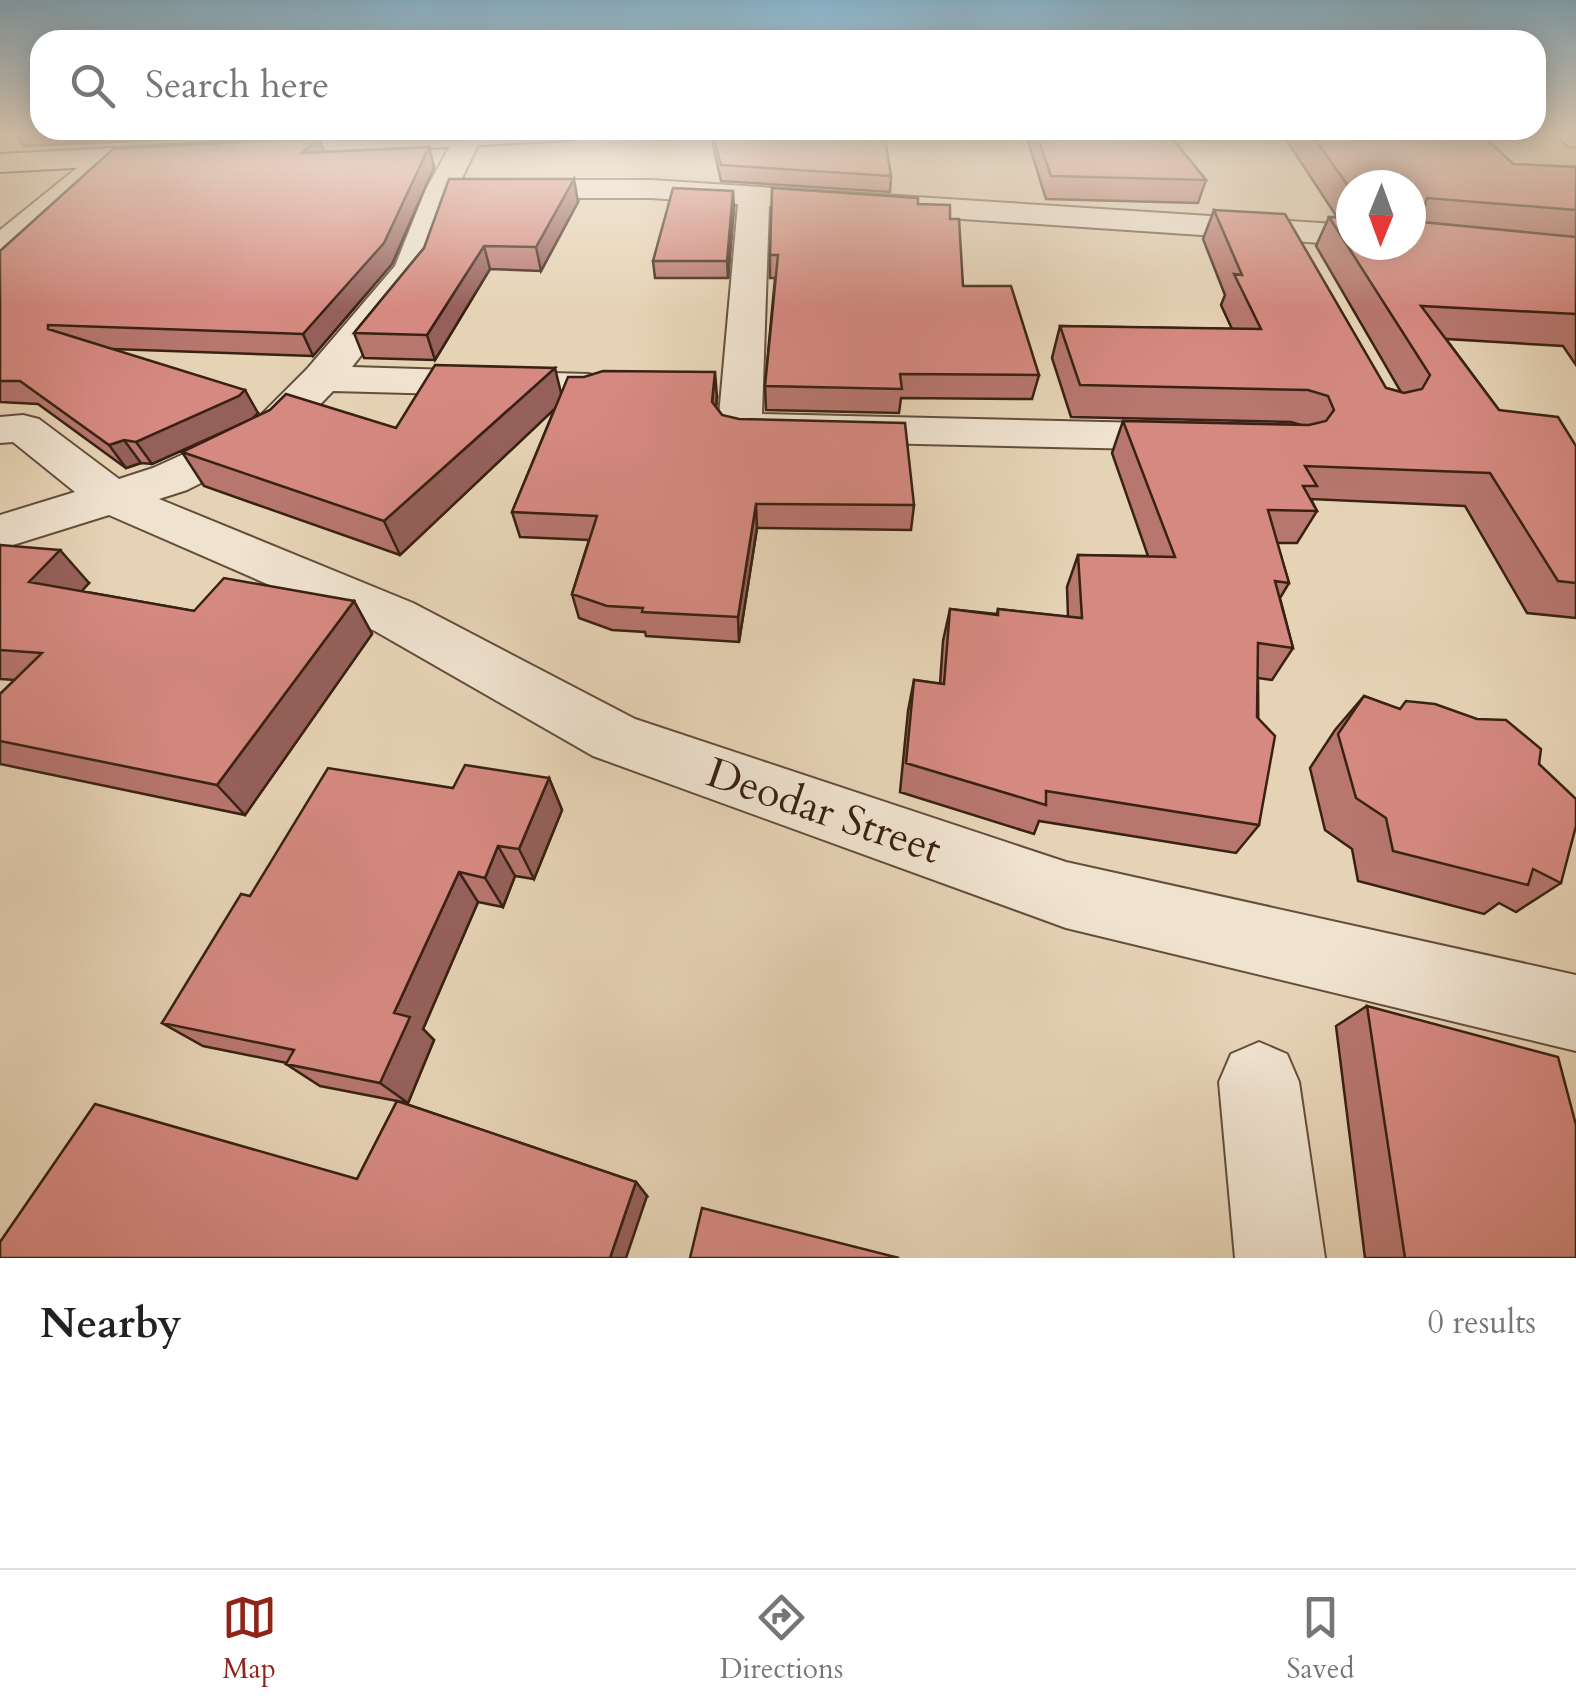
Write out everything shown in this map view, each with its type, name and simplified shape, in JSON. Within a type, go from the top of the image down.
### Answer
[{"type":"street","points":[[0,246],[56,191]]},
{"type":"street","points":[[0,532],[170,479],[270,431],[322,378],[411,269],[440,191]]},
{"type":"street","points":[[676,191],[1295,246],[1336,239]]},
{"type":"street","points":[[754,196],[740,427],[1232,438]]},
{"type":"street","points":[[322,378],[588,386]]},
{"type":"street","name":"Deodar Street","points":[[0,430],[23,428],[111,497],[394,617],[615,738],[1066,895],[1576,1013]]},
{"type":"street","points":[[1258,1082],[1280,1258]]},
{"type":"building","points":[[67,191],[409,191],[384,243],[303,334],[48,325],[48,329],[245,390],[136,442],[124,440],[109,445],[20,381],[0,381],[0,251]]},
{"type":"building","points":[[445,191],[567,191],[536,247],[484,246],[427,335],[354,333],[424,248]]},
{"type":"building","points":[[672,191],[733,191],[727,261],[653,261]]},
{"type":"building","points":[[772,191],[918,198],[918,204],[950,205],[950,219],[959,219],[963,286],[1011,286],[1039,375],[900,374],[902,389],[765,386],[778,255],[770,255]]},
{"type":"building","points":[[1426,191],[1576,191],[1576,210],[1427,198],[1426,202]]},
{"type":"building","points":[[1214,210],[1285,214],[1386,388],[1404,393],[1422,389],[1430,375],[1356,260],[1426,260],[1426,222],[1576,237],[1576,314],[1421,306],[1499,410],[1558,417],[1576,446],[1576,583],[1558,581],[1490,473],[1305,466],[1317,486],[1303,486],[1317,511],[1268,510],[1289,583],[1275,581],[1293,648],[1258,643],[1257,717],[1275,736],[1259,825],[1046,791],[1046,805],[906,763],[914,680],[944,684],[950,609],[998,615],[998,609],[1082,618],[1078,555],[1175,557],[1123,421],[1309,425],[1326,421],[1334,410],[1328,396],[1308,390],[1080,385],[1060,326],[1261,329],[1234,274],[1242,275]]},
{"type":"building","points":[[435,365],[555,368],[384,521],[182,452],[270,410],[286,394],[396,428]]},
{"type":"building","points":[[603,371],[715,372],[712,402],[722,415],[739,419],[905,423],[914,505],[756,504],[738,617],[642,612],[643,608],[607,606],[572,594],[597,516],[512,512],[568,377]]},
{"type":"building","points":[[0,545],[60,550],[29,582],[194,611],[224,578],[354,601],[217,785],[0,741],[0,694],[42,653],[0,650]]},
{"type":"building","points":[[1364,696],[1400,709],[1406,701],[1435,704],[1477,719],[1506,720],[1541,749],[1539,764],[1576,799],[1576,826],[1561,883],[1533,869],[1528,885],[1393,851],[1386,818],[1356,798],[1338,734]]},
{"type":"building","points":[[465,765],[549,778],[519,849],[498,846],[485,878],[459,872],[394,1013],[410,1017],[380,1083],[286,1064],[294,1050],[162,1023],[241,894],[250,896],[328,768],[453,788]]},
{"type":"building","points":[[1367,1006],[1558,1057],[1576,1125],[1576,1258],[1405,1258]]},
{"type":"building","points":[[397,1101],[636,1182],[610,1258],[0,1258],[0,1242],[95,1104],[357,1179]]},
{"type":"building","points":[[702,1208],[899,1258],[690,1258]]}]
